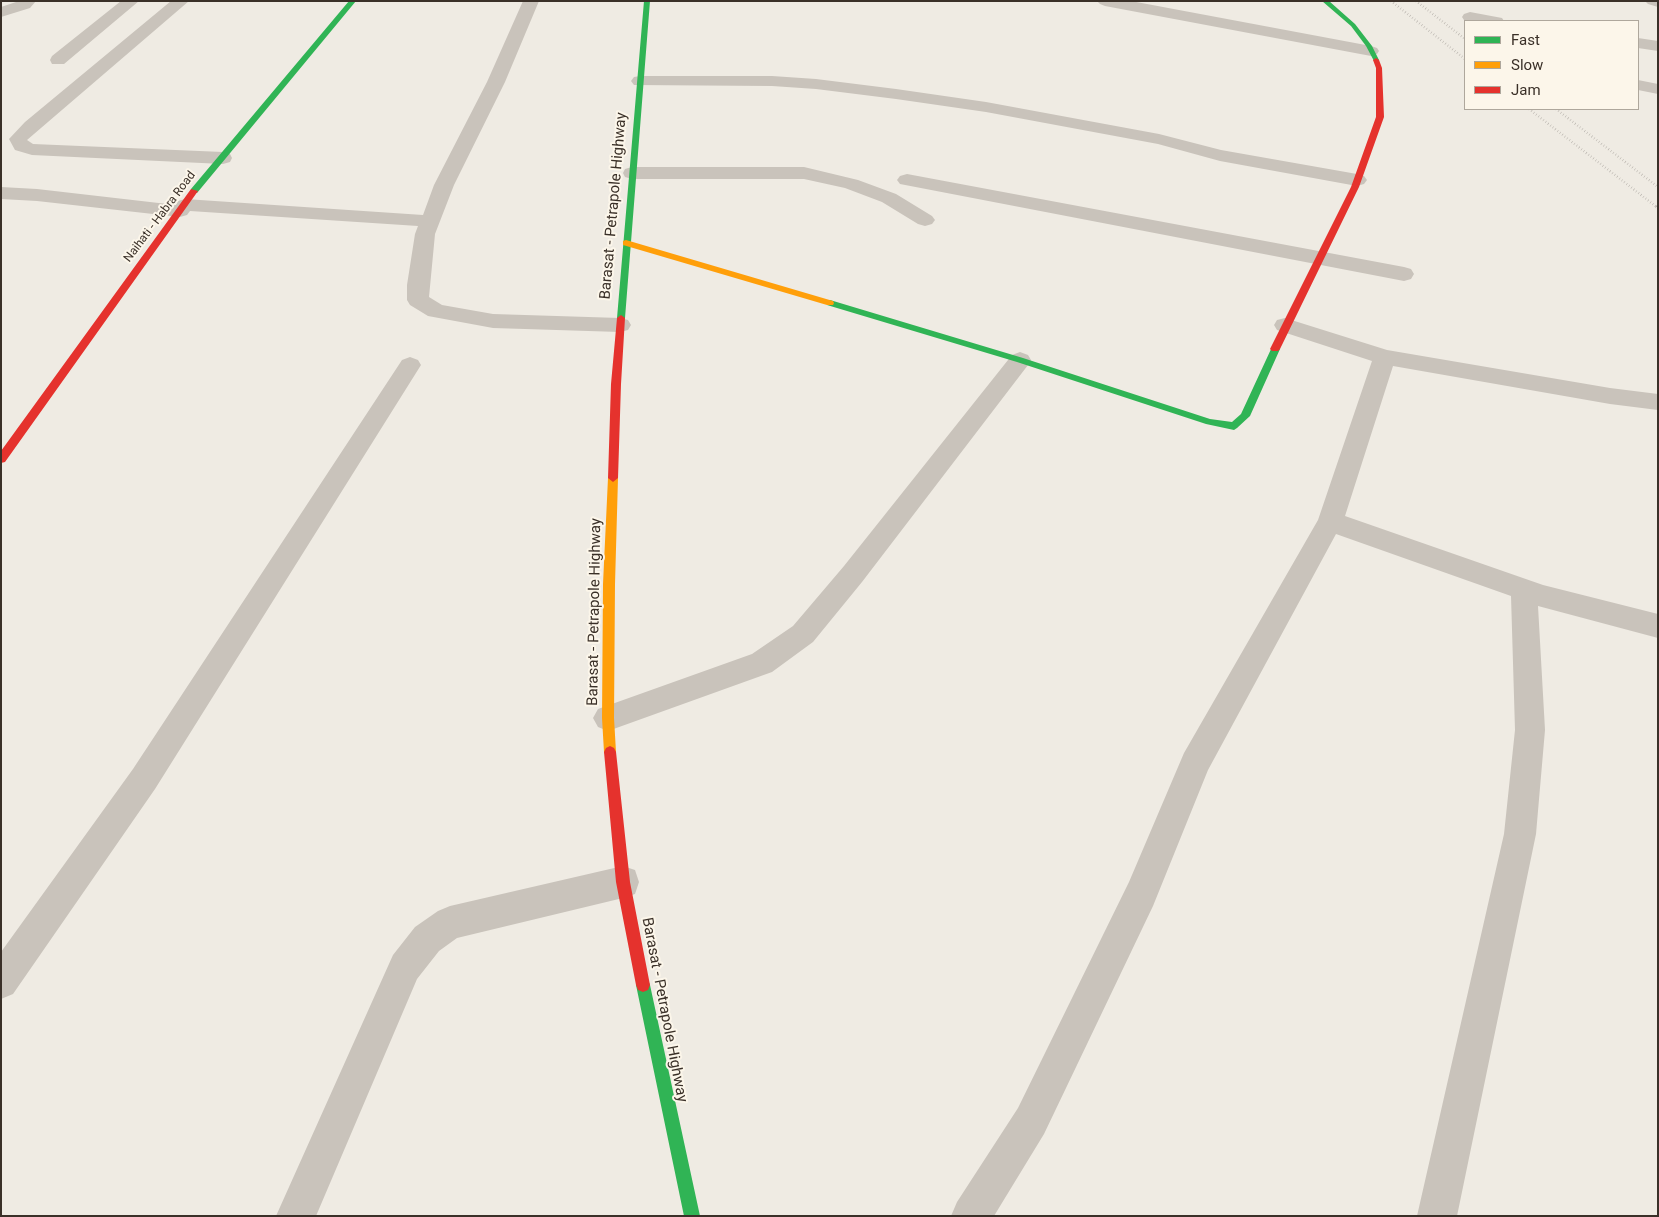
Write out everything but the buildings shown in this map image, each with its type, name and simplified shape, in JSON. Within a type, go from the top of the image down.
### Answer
[{"type":"main road","name":"Naihati - Habra Road","points":[[6,447],[182,208],[353,1]]},
{"type":"main road","name":"Barasat - Petrapole Highway","points":[[647,1],[616,384],[609,584],[608,718],[613,794],[623,882],[661,1074],[692,1216]]},
{"type":"main road","points":[[626,243],[1020,360],[1209,422],[1234,426],[1245,416],[1285,325],[1357,180],[1380,117],[1379,68],[1371,51],[1353,25],[1325,1]]},
{"type":"street","points":[[58,60],[131,1]]},
{"type":"street","points":[[181,1],[31,126],[18,139],[21,146],[32,148],[223,158]]},
{"type":"street","points":[[531,1],[496,82],[444,185],[425,234],[418,285],[418,300],[436,311],[493,321],[620,325]]},
{"type":"street","points":[[1105,1],[1371,51]]},
{"type":"street","points":[[1653,1],[1658,2]]},
{"type":"street","points":[[1,12],[26,3]]},
{"type":"street","points":[[1,23],[26,3]]},
{"type":"street","points":[[1470,17],[1490,20]]},
{"type":"street","points":[[1639,43],[1658,46]]},
{"type":"street","points":[[640,81],[763,81],[816,84],[887,93],[986,107],[1159,140],[1220,155],[1357,180]]},
{"type":"street","points":[[1639,85],[1658,89]]},
{"type":"street","points":[[632,172],[804,173],[851,184],[889,198],[925,220]]},
{"type":"street","points":[[907,180],[1404,274]]},
{"type":"street","points":[[1,193],[182,208],[430,221]]},
{"type":"street","points":[[1285,325],[1385,357],[1610,396],[1658,402]]},
{"type":"street","points":[[971,1216],[1032,1121],[1141,894],[1195,762],[1330,521],[1385,357]]},
{"type":"street","points":[[608,718],[762,663],[803,634],[853,574],[1020,360]]},
{"type":"street","points":[[1,982],[144,779],[410,364]]},
{"type":"street","points":[[1330,521],[1524,590],[1658,626]]},
{"type":"street","points":[[1437,1216],[1520,834],[1530,730],[1524,590]]},
{"type":"street","points":[[296,1216],[405,967],[427,939],[450,924],[623,882]]},
{"type":"railway","points":[[1391,1],[1464,58]]},
{"type":"railway","points":[[1416,1],[1464,38]]},
{"type":"railway","points":[[1530,110],[1658,208],[1656,206]]},
{"type":"railway","points":[[1557,110],[1658,187]]},
{"type":"traffic: fast","points":[[194,191],[353,1]]},
{"type":"traffic: fast","points":[[621,318],[647,1]]},
{"type":"traffic: fast","points":[[1325,1],[1353,25],[1369,46],[1376,60]]},
{"type":"traffic: fast","points":[[830,303],[1020,360],[1209,422],[1234,426],[1245,416],[1275,349]]},
{"type":"traffic: fast","points":[[643,985],[692,1216]]},
{"type":"traffic: slow","points":[[626,243],[830,303]]},
{"type":"traffic: slow","points":[[610,752],[608,718],[609,584],[613,478]]},
{"type":"traffic: jam","points":[[1275,349],[1355,187],[1380,117],[1379,68],[1376,60]]},
{"type":"traffic: jam","points":[[1,459],[194,191]]},
{"type":"traffic: jam","points":[[613,478],[616,384],[621,318]]},
{"type":"traffic: jam","points":[[610,752],[623,882],[643,985]]}]
